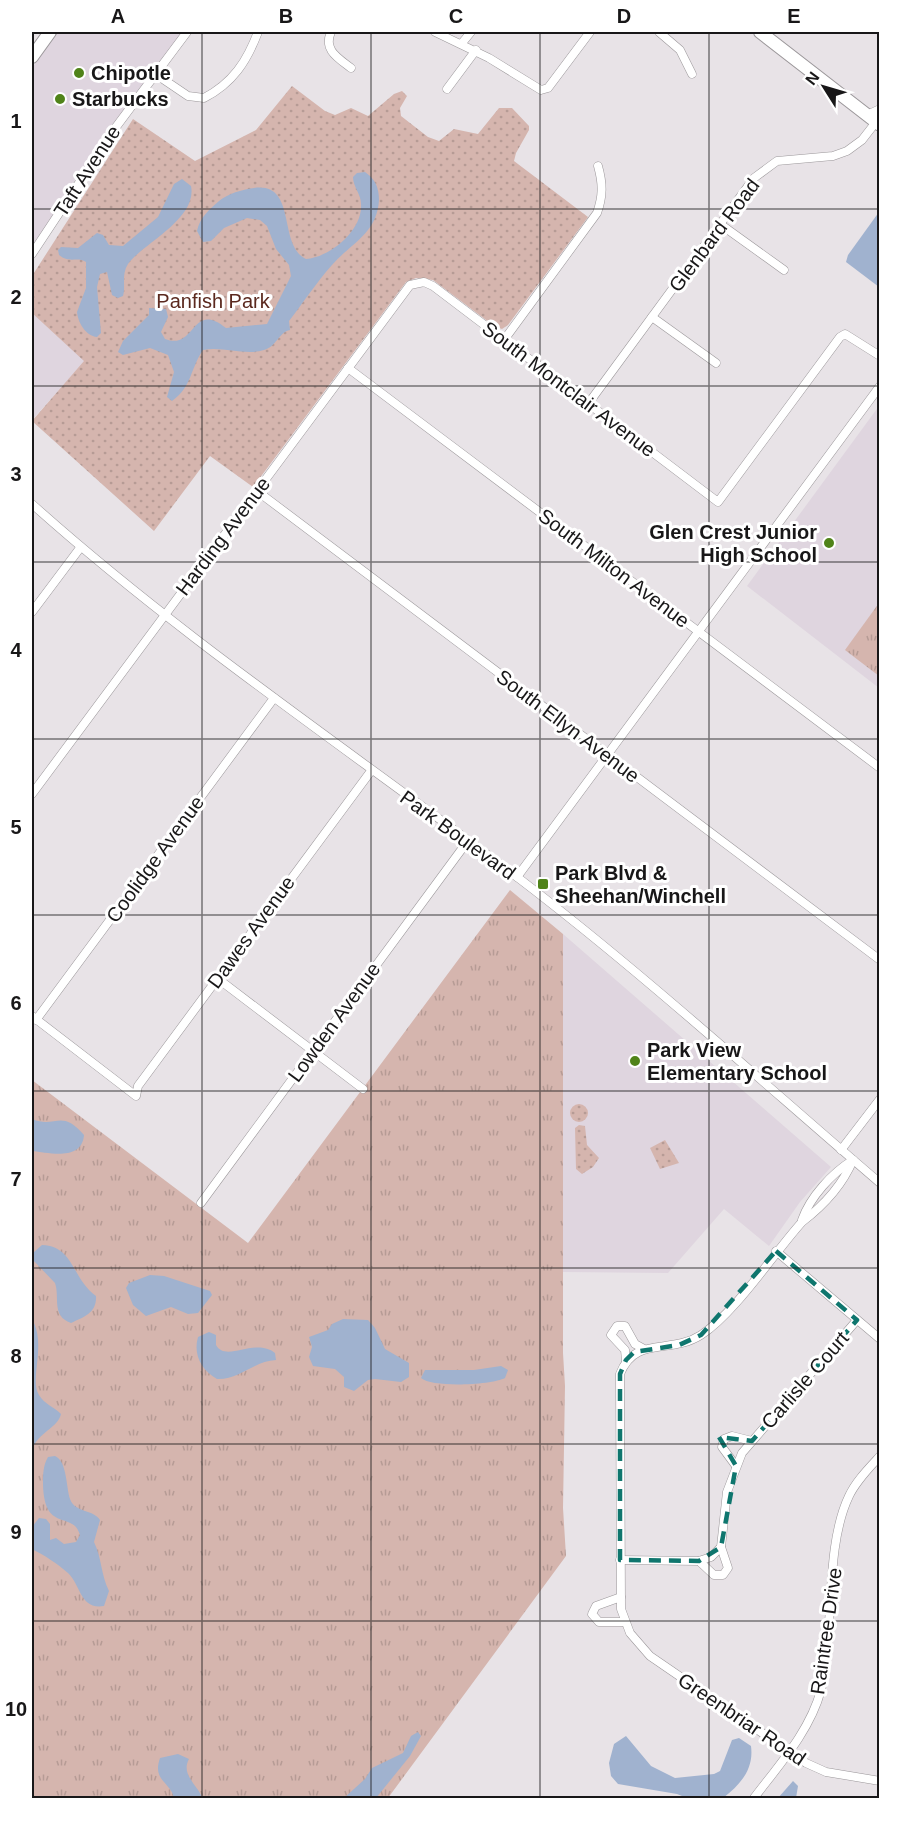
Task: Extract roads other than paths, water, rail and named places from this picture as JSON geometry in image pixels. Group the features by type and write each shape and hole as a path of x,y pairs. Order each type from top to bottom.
{"main road":[{"path":"32,57 51,32"},
{"path":"760,32 875,118"}],"street":[{"name":"Taft Avenue","path":"32,254 97,154 187,32"},
{"path":"154,74 188,96 204,98 233,78 250,54 258,32"},
{"path":"331,32 328,42 331,52 351,68"},
{"path":"435,32 476,50 541,90 548,88 590,32"},
{"path":"462,43 471,32"},
{"path":"659,32 680,50 692,74"},
{"path":"447,89 476,50"},
{"name":"Glenbard Road","path":"588,404 754,178 777,161 834,156 847,150 862,140 875,118"},
{"path":"504,340 597,213 602,199 602,182 598,166"},
{"path":"720,224 784,270"},
{"path":"32,239 40,243"},
{"name":"South Montclair Avenue","path":"418,282 433,286 718,502 840,337 845,334 851,336 879,356"},
{"name":"Harding Avenue","path":"32,794 406,288 418,282"},
{"path":"652,317 716,363"},
{"name":"South Milton Avenue","path":"348,368 879,768"},
{"path":"517,877 879,386"},
{"name":"South Ellyn Avenue","path":"257,491 879,960"},
{"name":"Park Boulevard","path":"32,504 80,548 274,698 517,877 602,945 879,1184"},
{"path":"32,612 80,548"},
{"name":"Coolidge Avenue","path":"34,1018 274,698"},
{"name":"Dawes Avenue","path":"34,1018 136,1096 138,1086 371,771"},
{"name":"Lowden Avenue","path":"201,1203 467,842"},
{"path":"217,978 363,1089"},
{"path":"841,1150 879,1099"},
{"path":"626,1359 634,1352 644,1349 679,1345 701,1335 721,1318 776,1251 846,1176 853,1160"},
{"path":"776,1251 879,1339"},
{"name":"Carlisle Court","path":"621,1560 699,1561 714,1575 723,1575 728,1568 722,1556 721,1546 727,1492 736,1466 752,1441 857,1320"},
{"path":"626,1359 625,1350 611,1335 616,1326 625,1326 635,1344 644,1349"},
{"name":"Greenbriar Road","path":"626,1359 620,1374 621,1597 625,1622 635,1641 650,1656 789,1752 819,1770 879,1781"},
{"name":"Carlisle Court","path":"736,1466 722,1447 724,1439 732,1436 752,1441"},
{"name":"Raintree Drive","path":"754,1798 789,1752 810,1718 820,1690 837,1542 844,1509 855,1486 879,1456"},
{"path":"872,1465 879,1472"},
{"path":"699,1561 711,1557 721,1546"},
{"path":"621,1597 596,1606 592,1614 600,1622 625,1622"}],"water":[{"path":"365,172 374,181 378,191 377,212 373,221 362,237 326,272 289,321 290,330 286,331 272,346 257,352 203,350 187,384 179,396 172,401 167,397 174,372 168,355 150,348 123,355 118,352 123,341 149,315 149,308 166,309 168,317 161,332 165,339 175,341 183,338 199,322 206,320 215,321 226,328 267,324 291,276 289,265 276,249 267,226 260,220 247,218 224,228 211,241 203,242 197,231 203,218 219,201 231,194 254,188 268,189 277,195 282,204 297,252 306,259 316,257 335,248 357,223 361,204 353,177 357,173"},
{"path":"182,179 191,186 191,198 186,209 178,220 128,264 123,296 118,298 112,295 107,272 100,274 97,287 101,333 97,337 89,334 81,324 77,312 86,288 86,262 63,258 59,255 58,250 61,247 78,248 97,233 103,235 109,245 123,246 158,217 174,184"},
{"path":"879,212 879,287 846,262 848,255"},
{"path":"32,1119 70,1123 84,1135 82,1143 78,1149 71,1152 56,1154 32,1151"},
{"path":"42,1245 61,1251 88,1289 96,1296 92,1310 71,1323 65,1320 58,1311 55,1283 32,1259 33,1253"},
{"path":"150,1275 164,1276 210,1291 212,1295 198,1313 188,1314 171,1307 146,1316 133,1305 126,1288 129,1283"},
{"path":"32,1319 38,1340 36,1388 44,1401 61,1414 32,1450"},
{"path":"343,1319 368,1320 375,1328 385,1349 409,1363 409,1377 401,1382 368,1380 354,1391 344,1387 344,1377 335,1369 313,1366 309,1357 312,1347 309,1337 328,1330 332,1324"},
{"path":"209,1332 216,1335 216,1345 221,1350 227,1352 250,1348 267,1349 275,1353 276,1360 268,1361 232,1377 217,1379 203,1366 198,1355 198,1337"},
{"path":"501,1366 508,1370 505,1378 488,1382 449,1384 421,1378 425,1370 474,1370"},
{"path":"55,1456 64,1468 72,1503 100,1520 94,1542 109,1591 104,1606 90,1604 82,1596 68,1573 32,1549 32,1527 39,1518 46,1519 50,1524 50,1540 56,1538 64,1544 76,1542 80,1535 71,1524 53,1516 48,1510 43,1473 48,1457"},
{"path":"418,1732 421,1736 410,1756 376,1798 344,1798 365,1779 372,1768 403,1753 411,1736"},
{"path":"626,1736 651,1766 675,1778 714,1774 720,1771 732,1740 739,1738 751,1746 750,1762 741,1781 723,1798 687,1798 677,1794 618,1784 611,1776 609,1763 614,1744"},
{"path":"178,1754 189,1759 188,1775 202,1798 174,1798 160,1776 158,1766 160,1758"},
{"path":"793,1781 798,1786 796,1798 778,1798"}],"place":[{"name":"Chipotle","path":"79,73"},
{"name":"Starbucks","path":"60,99"},
{"name":"Glen Crest Junior High School","path":"829,543"},
{"name":"Park Blvd & Sheehan/Winchell","path":"543,884"},
{"name":"Park View Elementary School","path":"635,1061"}],"park label":[{"name":"Panfish Park","path":"213,301"}]}
